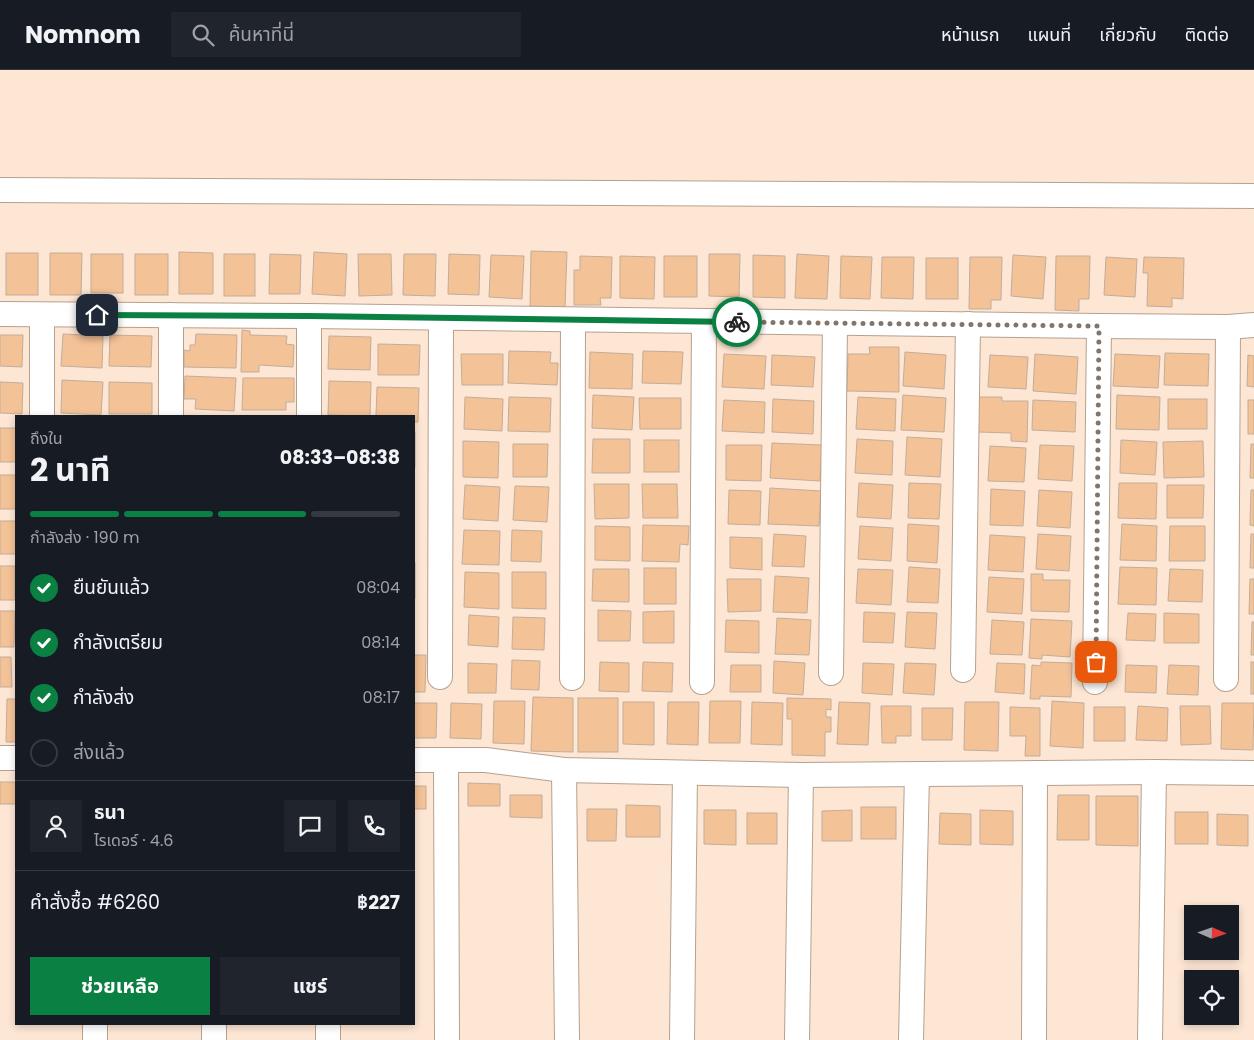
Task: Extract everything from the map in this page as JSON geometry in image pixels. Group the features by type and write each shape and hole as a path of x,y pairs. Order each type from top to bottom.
{"street":[{"path":"0,190 1254,196"},
{"path":"0,314 1099,326 1228,327 1254,325"},
{"path":"42,315 42,415"},
{"path":"171,315 171,415"},
{"path":"309,316 309,415"},
{"path":"440,677 441,318"},
{"path":"572,678 573,320"},
{"path":"702,682 704,321"},
{"path":"831,673 835,323"},
{"path":"963,670 968,324"},
{"path":"1095,682 1099,326"},
{"path":"1226,679 1228,327"},
{"path":"0,758 15,758"},
{"path":"415,760 486,760 564,770 801,775 1254,773"},
{"path":"446,760 447,1040"},
{"path":"564,770 567,1040"},
{"path":"1150,1040 1154,772"},
{"path":"682,1040 685,773"},
{"path":"1034,1040 1035,773"},
{"path":"912,1040 917,774"},
{"path":"797,1040 801,775"},
{"path":"95,1025 95,1040"},
{"path":"214,1025 214,1040"},
{"path":"328,1025 328,1040"}],"building":[{"path":"531,251 567,252 565,307 530,306"},
{"path":"179,252 213,253 213,294 179,294"},
{"path":"314,252 347,254 345,296 312,294"},
{"path":"6,253 38,253 38,295 6,295"},
{"path":"50,253 82,253 81,295 50,295"},
{"path":"91,254 123,254 123,293 91,293"},
{"path":"135,254 168,254 168,295 135,295"},
{"path":"224,254 255,254 255,296 224,296"},
{"path":"270,254 301,255 300,294 269,294"},
{"path":"358,254 391,254 392,295 359,296"},
{"path":"404,254 436,254 435,296 403,295"},
{"path":"449,254 480,255 479,295 448,294"},
{"path":"709,254 740,254 739,297 709,296"},
{"path":"797,254 829,256 827,299 795,298"},
{"path":"491,255 524,256 522,299 489,297"},
{"path":"753,255 785,256 785,298 753,297"},
{"path":"1013,255 1046,257 1043,299 1011,296"},
{"path":"580,256 612,257 611,298 600,298 601,305 574,305 574,270 580,270"},
{"path":"620,256 655,257 654,299 620,298"},
{"path":"664,256 697,256 697,297 664,297"},
{"path":"841,256 872,257 870,299 840,298"},
{"path":"1056,256 1090,256 1089,299 1079,299 1079,311 1055,310"},
{"path":"882,257 914,257 913,299 881,298"},
{"path":"970,257 1002,257 1001,300 991,300 991,309 969,309"},
{"path":"1106,257 1137,259 1135,297 1104,295"},
{"path":"1144,257 1184,258 1183,299 1172,298 1172,307 1147,306 1148,273 1143,273"},
{"path":"926,258 958,258 958,299 926,299"},
{"path":"242,330 250,331 250,335 287,336 286,344 294,345 293,367 259,365 259,372 241,372"},
{"path":"63,334 103,336 102,368 61,366"},
{"path":"196,334 237,335 236,368 184,367 184,350 190,351 190,345 195,345"},
{"path":"0,335 23,335 22,367 0,366"},
{"path":"110,335 152,336 151,367 109,366"},
{"path":"329,336 371,337 370,370 328,369"},
{"path":"378,344 420,345 419,375 378,375"},
{"path":"869,347 899,347 899,392 847,391 848,354 870,354"},
{"path":"509,351 551,352 550,363 558,363 557,385 508,383"},
{"path":"643,351 683,352 681,384 642,383"},
{"path":"590,352 633,354 632,389 589,388"},
{"path":"905,352 946,355 944,389 903,386"},
{"path":"1165,353 1209,354 1208,386 1164,385"},
{"path":"461,354 503,354 503,385 462,385"},
{"path":"724,354 766,356 764,389 722,387"},
{"path":"1035,354 1078,357 1076,394 1033,391"},
{"path":"1115,354 1160,356 1158,388 1113,386"},
{"path":"772,355 815,357 813,387 771,385"},
{"path":"990,355 1028,357 1026,389 988,387"},
{"path":"1248,355 1254,356 1254,387 1247,386"},
{"path":"185,376 236,378 234,411 195,409 196,399 184,399"},
{"path":"243,378 294,378 294,402 286,402 286,410 242,410"},
{"path":"62,380 103,382 101,415 61,413"},
{"path":"329,381 371,382 370,415 328,415"},
{"path":"0,382 23,383 22,414 0,413"},
{"path":"109,382 152,383 152,414 109,414"},
{"path":"377,387 419,388 418,422 415,422 415,415 376,415"},
{"path":"593,395 634,397 632,430 592,428"},
{"path":"903,395 946,398 944,432 901,430"},
{"path":"1117,395 1160,397 1159,430 1116,429"},
{"path":"465,397 503,399 502,431 464,429"},
{"path":"509,397 551,398 550,432 508,431"},
{"path":"858,397 896,399 895,431 856,429"},
{"path":"978,397 1002,397 1002,401 1028,401 1027,442 1011,441 1011,433 977,432"},
{"path":"639,398 681,398 681,429 640,429"},
{"path":"773,399 814,401 813,434 772,432"},
{"path":"1168,399 1207,399 1207,429 1168,429"},
{"path":"724,400 765,402 764,433 722,431"},
{"path":"1033,400 1076,402 1075,432 1032,430"},
{"path":"1248,400 1254,400 1254,434 1248,434"},
{"path":"0,428 15,428 15,462 0,462"},
{"path":"907,437 942,439 940,477 905,475"},
{"path":"593,439 630,439 630,473 592,473"},
{"path":"857,439 893,441 892,475 855,473"},
{"path":"644,440 679,440 679,472 644,472"},
{"path":"1121,440 1157,442 1155,475 1120,473"},
{"path":"463,441 499,442 498,478 463,477"},
{"path":"1203,441 1204,477 1164,478 1163,442"},
{"path":"772,443 822,445 820,481 770,478"},
{"path":"513,444 548,444 547,477 513,477"},
{"path":"1251,444 1254,444 1254,478 1250,478"},
{"path":"726,445 762,445 761,481 726,480"},
{"path":"1040,445 1074,446 1072,481 1038,479"},
{"path":"990,446 1026,448 1024,482 988,481"},
{"path":"0,475 15,475 15,509 0,509"},
{"path":"859,483 893,485 891,519 857,517"},
{"path":"909,483 941,484 939,519 908,518"},
{"path":"1119,483 1157,483 1156,519 1118,518"},
{"path":"594,484 629,484 629,518 595,519"},
{"path":"642,484 677,484 678,518 643,518"},
{"path":"465,485 500,487 498,521 463,519"},
{"path":"1167,485 1204,485 1203,518 1167,518"},
{"path":"515,486 549,487 547,522 513,520"},
{"path":"770,488 821,491 819,526 768,524"},
{"path":"991,489 1025,491 1023,526 990,525"},
{"path":"729,490 761,491 760,525 728,524"},
{"path":"1039,490 1072,492 1070,528 1037,526"},
{"path":"1251,490 1254,490 1254,526 1250,525"},
{"path":"0,521 15,521 15,554 0,554"},
{"path":"908,524 939,526 937,563 907,561"},
{"path":"1122,524 1157,526 1156,561 1120,560"},
{"path":"643,525 689,526 688,545 680,544 679,562 642,561"},
{"path":"595,526 630,527 630,561 595,560"},
{"path":"860,526 893,528 891,561 858,559"},
{"path":"1170,526 1205,526 1205,561 1169,561"},
{"path":"464,530 500,531 499,565 462,564"},
{"path":"512,530 542,531 541,562 511,561"},
{"path":"774,534 806,536 804,567 772,566"},
{"path":"1038,534 1071,536 1069,571 1036,569"},
{"path":"1251,534 1254,534 1254,568 1250,568"},
{"path":"990,535 1025,537 1023,572 988,570"},
{"path":"730,537 762,538 762,570 730,568"},
{"path":"0,566 15,566 15,600 0,600"},
{"path":"909,567 940,569 938,603 907,602"},
{"path":"1120,567 1157,568 1156,605 1118,604"},
{"path":"644,568 676,568 676,604 644,604"},
{"path":"593,569 629,569 629,602 592,601"},
{"path":"858,569 893,570 891,605 856,603"},
{"path":"1170,569 1203,570 1202,602 1168,601"},
{"path":"465,572 499,573 499,609 464,607"},
{"path":"512,572 546,572 546,609 512,608"},
{"path":"1031,574 1043,574 1043,580 1070,580 1069,612 1031,611"},
{"path":"775,576 809,578 807,613 773,612"},
{"path":"989,577 1024,579 1022,614 987,612"},
{"path":"727,579 761,579 761,611 728,612"},
{"path":"1250,579 1254,579 1254,614 1249,614"},
{"path":"598,610 631,611 630,641 598,641"},
{"path":"0,611 15,611 14,647 0,647"},
{"path":"674,611 674,643 643,643 643,612"},
{"path":"864,612 895,613 893,643 863,642"},
{"path":"907,612 937,613 935,649 905,647"},
{"path":"1128,613 1156,614 1155,641 1126,640"},
{"path":"1164,613 1199,614 1199,643 1164,643"},
{"path":"469,615 499,617 498,647 468,645"},
{"path":"513,617 545,618 544,650 512,649"},
{"path":"777,618 811,620 809,655 775,654"},
{"path":"1031,619 1072,621 1070,657 1042,655 1042,659 1029,658"},
{"path":"726,620 759,621 759,653 725,652"},
{"path":"992,620 1024,622 1022,655 990,654"},
{"path":"1252,622 1254,622 1254,655 1251,655"},
{"path":"415,655 426,655 425,692 415,692"},
{"path":"0,657 11,657 12,687 0,687"},
{"path":"512,660 540,661 539,690 511,689"},
{"path":"774,661 805,663 803,695 773,693"},
{"path":"600,662 629,663 629,692 599,691"},
{"path":"643,662 673,663 672,692 642,691"},
{"path":"1041,662 1072,663 1071,697 1040,696 1040,699 1030,699 1032,665 1041,666"},
{"path":"1251,662 1254,662 1254,694 1251,694"},
{"path":"468,663 497,664 496,693 468,693"},
{"path":"863,663 894,664 892,695 862,693"},
{"path":"905,663 936,664 934,695 903,693"},
{"path":"997,663 1025,664 1024,694 995,692"},
{"path":"731,665 761,665 761,692 730,692"},
{"path":"1126,665 1157,666 1156,693 1125,692"},
{"path":"1169,665 1199,666 1198,695 1167,694"},
{"path":"533,697 573,698 573,752 531,751"},
{"path":"578,698 618,698 618,752 578,752"},
{"path":"787,698 831,699 831,710 826,709 826,717 831,717 831,732 825,732 825,756 792,755 792,719 787,719"},
{"path":"7,699 15,699 15,742 6,742"},
{"path":"494,701 525,701 524,744 493,743"},
{"path":"710,701 741,701 740,743 709,743"},
{"path":"1052,701 1084,703 1083,748 1050,746"},
{"path":"623,702 654,702 654,745 623,744"},
{"path":"668,702 699,702 698,745 667,744"},
{"path":"752,702 783,703 782,745 751,744"},
{"path":"839,702 870,703 868,745 837,744"},
{"path":"965,702 999,702 998,751 964,750"},
{"path":"415,703 437,703 436,738 415,738"},
{"path":"451,703 482,704 481,739 450,738"},
{"path":"1222,703 1254,703 1253,750 1221,749"},
{"path":"881,706 911,706 911,736 896,736 896,743 882,743"},
{"path":"1138,706 1168,708 1167,741 1136,740"},
{"path":"1180,706 1210,706 1211,744 1181,745"},
{"path":"1010,707 1040,708 1040,756 1025,756 1026,736 1010,736"},
{"path":"1094,707 1125,707 1125,741 1094,741"},
{"path":"922,708 953,708 952,740 922,740"},
{"path":"0,782 15,782 15,804 0,804"},
{"path":"468,783 500,784 500,806 468,806"},
{"path":"415,786 426,786 426,809 415,809"},
{"path":"510,795 542,795 542,818 510,817"},
{"path":"1058,795 1089,795 1089,840 1057,840"},
{"path":"1096,796 1138,796 1138,846 1096,845"},
{"path":"626,805 660,806 660,837 626,837"},
{"path":"861,807 896,807 896,839 861,839"},
{"path":"587,809 617,809 616,841 587,841"},
{"path":"704,810 736,810 736,845 704,844"},
{"path":"852,810 852,841 822,841 822,811"},
{"path":"980,810 1013,811 1013,845 980,844"},
{"path":"1175,812 1208,812 1208,844 1175,844"},
{"path":"747,813 777,813 777,844 747,844"},
{"path":"940,813 971,814 971,845 939,844"},
{"path":"1217,814 1248,815 1248,846 1217,845"}],"way so far":[{"path":"737,322 1099,326 1096,662"}],"route":[{"path":"97,315 737,322"}]}
